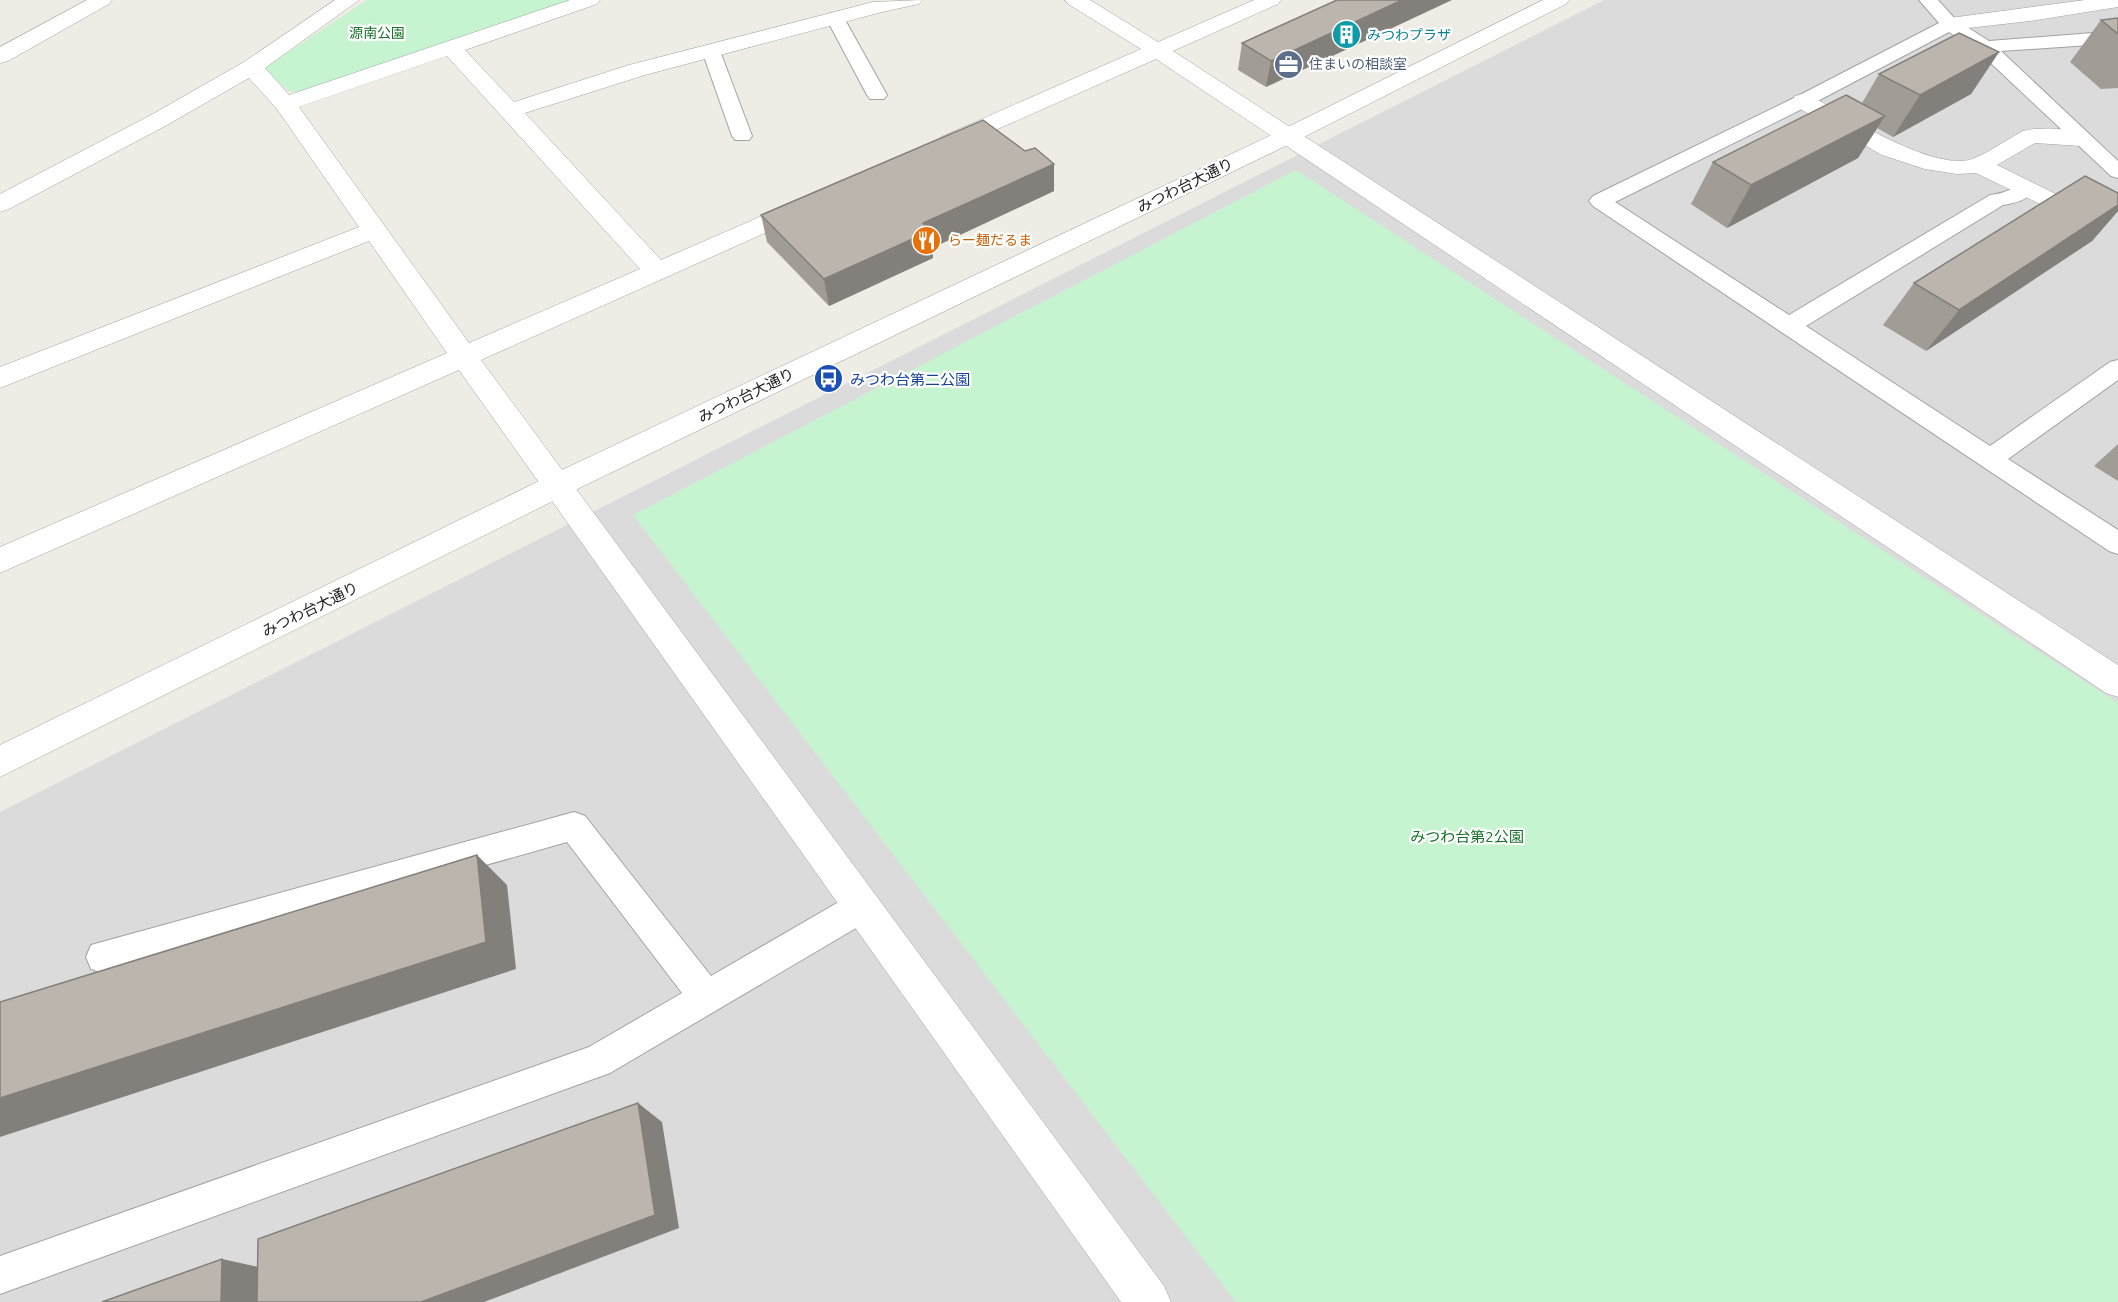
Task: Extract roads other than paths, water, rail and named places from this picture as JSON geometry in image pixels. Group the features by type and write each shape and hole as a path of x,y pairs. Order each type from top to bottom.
{"street":[{"path":"0,56 102,0"},
{"path":"0,204 159,120 252,67 349,0"},
{"path":"285,104 590,0"},
{"path":"509,111 637,70 912,0"},
{"path":"1075,0 1157,50 2118,683"},
{"path":"929,151 1271,0"},
{"name":"みつわ台大通り","path":"0,762 556,486 1288,136 1559,0"},
{"path":"1950,24 2040,14 2118,1"},
{"path":"452,47 657,271"},
{"path":"252,67 285,104 556,486 1148,1302"},
{"path":"1803,102 1890,150 1925,162 1958,167 1980,166 2055,203"},
{"path":"1980,166 2031,136 2056,136 2084,142"},
{"path":"0,561 820,199"},
{"path":"0,378 374,230"}],"lane":[{"path":"1928,0 1950,24 1985,46 2118,172"},
{"path":"836,18 877,96"},
{"path":"1950,24 1803,102 1600,201 2118,544"},
{"path":"1985,46 2118,37"},
{"path":"711,51 742,136"},
{"path":"2084,142 2118,142"},
{"path":"1789,326 1997,200 2013,197 2025,189"},
{"path":"1990,459 2118,368"},
{"path":"103,957 574,826 706,998"},
{"path":"0,1275 598,1061 861,907"}],"place":[{"name":"みつわプラザ","path":"1346,35"},
{"name":"住まいの相談室","path":"1288,64"},
{"name":"らー麺だるま","path":"927,240"},
{"name":"みつわ台第二公園","path":"829,379"}],"park label":[{"name":"源南公園","path":"377,33"},
{"name":"みつわ台第2公園","path":"1467,836"}]}
